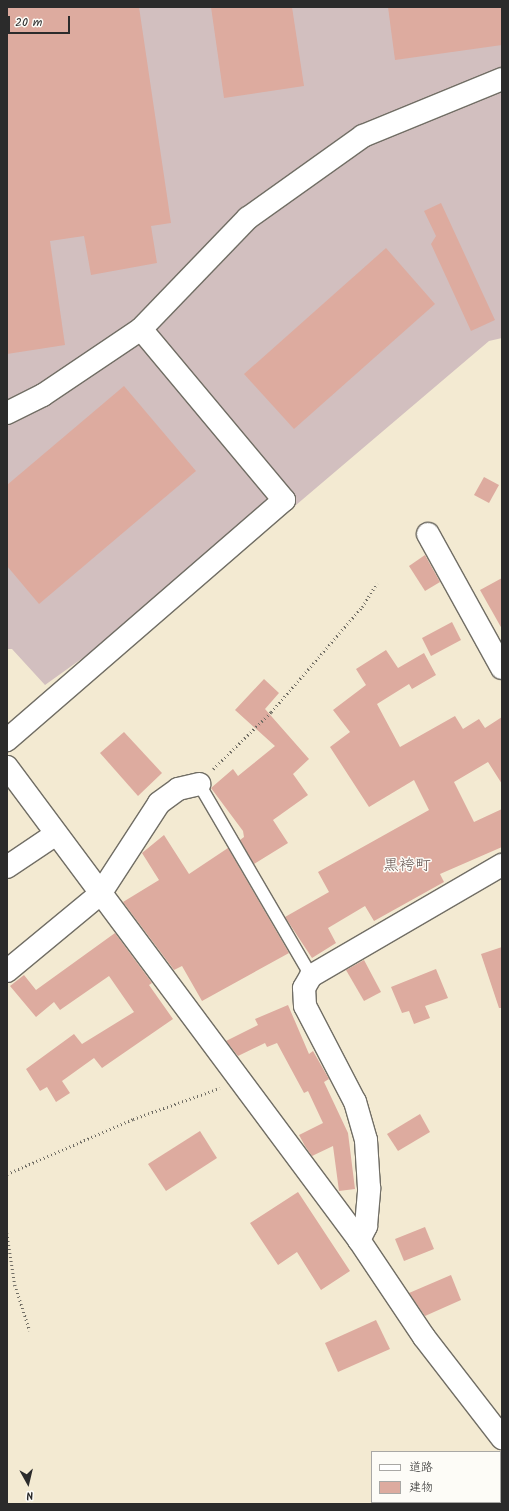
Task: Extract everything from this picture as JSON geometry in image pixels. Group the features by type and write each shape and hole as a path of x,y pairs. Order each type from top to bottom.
{"street":[{"path":"7,413 43,395 141,329 248,218 363,136 502,79"},
{"path":"7,740 284,500 141,329"},
{"path":"428,534 502,668"},
{"path":"7,767 238,1081 359,1240 424,1337 500,1433"},
{"path":"7,971 100,894 159,803 178,789 199,784"},
{"path":"7,868 56,834"},
{"path":"359,1240 366,1226 369,1188 366,1140 356,1102 305,1006 304,988 311,976 502,865"}],"lane":[{"path":"199,784 311,976"}],"path":[{"path":"199,784 271,712 362,607 377,583"},
{"path":"7,1174 133,1119 238,1081"},
{"path":"7,1233 15,1285 30,1331"}],"shaded area":[{"path":"7,7 502,7 502,338 489,341 296,505 45,685 12,649 7,649"}],"building":[{"path":"7,7 139,7 171,223 151,226 157,263 91,275 84,236 50,241 65,345 7,354"},
{"path":"211,7 292,7 304,86 224,98"},
{"path":"388,7 502,7 502,45 395,60"},
{"path":"441,203 495,320 471,331 431,244 436,236 424,211"},
{"path":"386,248 435,304 294,429 244,374"},
{"path":"124,386 196,471 39,604 7,566 7,485"},
{"path":"484,477 499,485 489,503 474,495"},
{"path":"425,555 440,582 425,591 409,566"},
{"path":"502,578 502,629 480,590"},
{"path":"452,622 461,640 431,656 422,638"},
{"path":"386,650 398,668 424,653 436,675 412,689 409,684 377,704 400,747 455,716 463,729 479,719 485,728 502,717 502,784 488,762 454,782 474,822 502,809 502,847 440,874 444,882 374,921 365,906 328,928 336,943 312,958 285,917 329,892 318,872 429,810 414,780 369,807 330,747 350,732 333,710 366,685 356,669"},
{"path":"264,679 279,693 265,709 309,759 293,774 308,795 273,820 288,843 254,864 240,840 244,837 243,831 211,788 233,769 238,776 275,746 235,710"},
{"path":"124,732 162,773 138,796 100,753"},
{"path":"164,835 189,874 228,848 289,953 202,1001 182,966 174,970 123,902 159,880 142,853"},
{"path":"115,933 152,983 149,985 173,1019 102,1068 94,1058 62,1081 70,1093 56,1102 47,1087 40,1091 26,1069 74,1034 82,1044 134,1012 109,976 60,1010 54,1002 36,1017 10,986 24,975 36,990"},
{"path":"502,947 502,1008 499,1008 481,954"},
{"path":"364,960 381,992 364,1001 346,970"},
{"path":"436,969 448,998 425,1006 430,1018 414,1024 409,1011 402,1013 391,987"},
{"path":"288,1005 309,1054 313,1051 329,1079 324,1082 348,1133 355,1189 339,1191 333,1146 312,1156 299,1135 323,1123 308,1091 304,1093 277,1043 267,1047 265,1043 238,1056 226,1041 258,1025 255,1019"},
{"path":"420,1114 430,1132 398,1151 387,1134"},
{"path":"200,1131 217,1158 166,1191 148,1164"},
{"path":"298,1192 350,1271 321,1290 297,1252 278,1265 250,1223"},
{"path":"425,1227 434,1249 404,1261 395,1239"},
{"path":"451,1275 461,1300 425,1316 409,1293"},
{"path":"376,1320 390,1349 338,1372 325,1343"}],"district":[{"name":"黒袴町","path":"407,866"}]}
